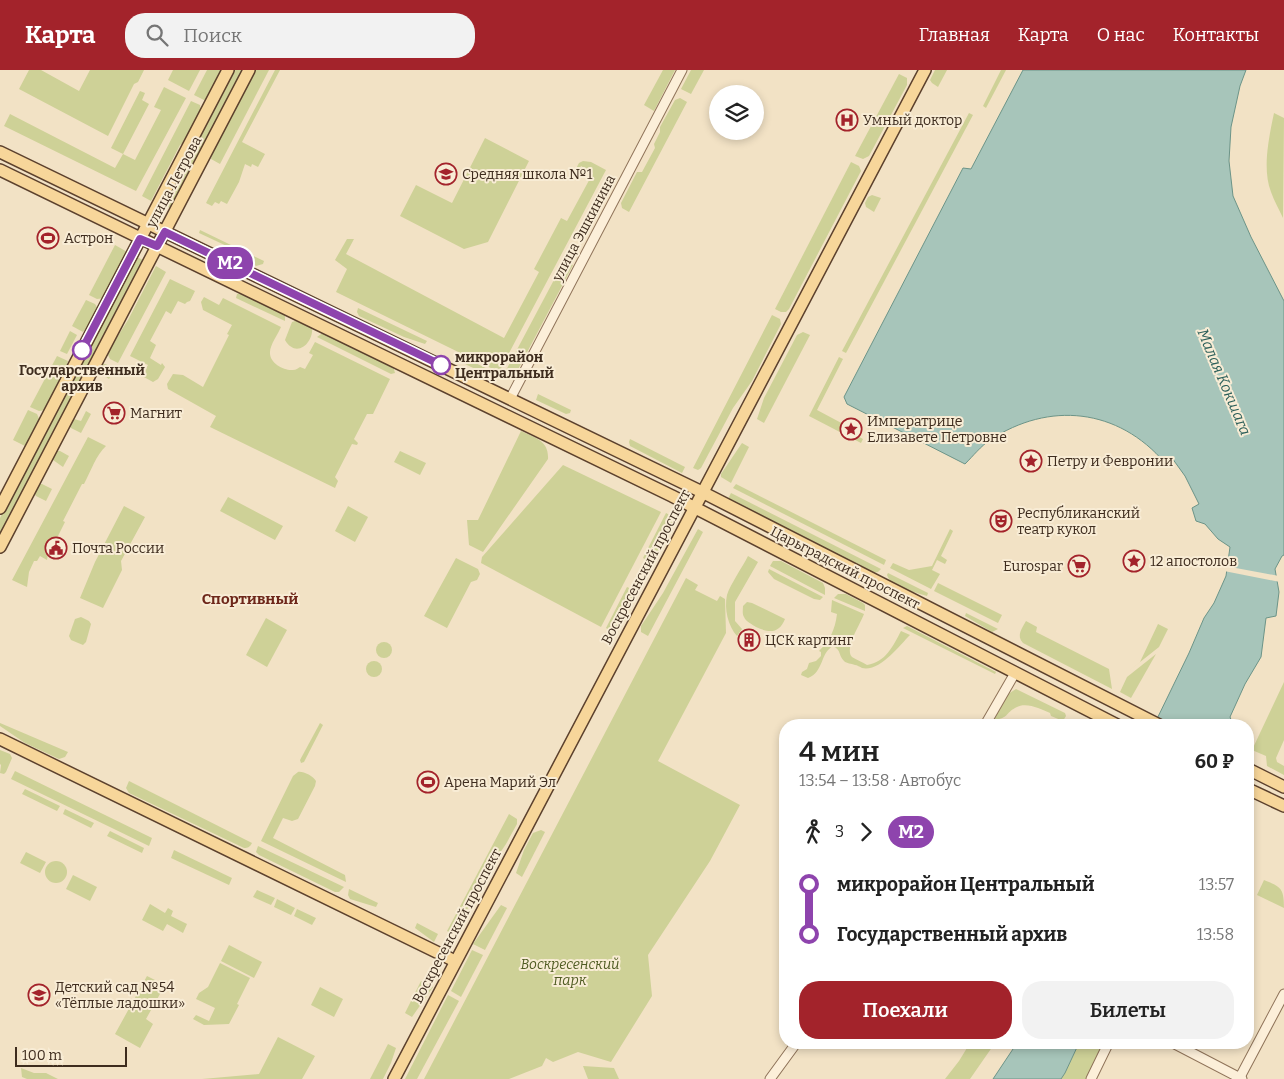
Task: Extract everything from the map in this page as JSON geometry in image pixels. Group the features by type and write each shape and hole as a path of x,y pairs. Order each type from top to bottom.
{"main road":[{"name":"улица Петрова","path":"0,508 228,70"},
{"name":"улица Петрова","path":"0,547 250,70"},
{"name":"Воскресенский проспект","path":"394,1079 925,70"},
{"name":"Царьградский проспект","path":"0,152 702,492 1147,719"},
{"name":"Царьградский проспект","path":"0,170 568,444 1104,719"},
{"path":"0,739 456,960"},
{"path":"1254,772 1284,787"},
{"path":"1254,793 1284,806"}],"street":[{"name":"улица Эшкинина","path":"510,399 682,70"},
{"path":"988,719 1015,672"},
{"path":"1184,1049 1241,1079 1284,994"},
{"path":"770,1079 792,1049"},
{"path":"1091,1079 1106,1049"}],"green space":[{"path":"29,70 41,70 79,91 90,70 144,70 138,82 134,84 108,136 19,89"},
{"path":"173,70 200,70 189,91 168,80"},
{"path":"207,70 224,70 209,99 204,100 194,95"},
{"path":"234,70 244,70 171,209 164,204"},
{"path":"253,70 269,70 220,164 211,159 214,144"},
{"path":"275,70 280,70 242,142 265,154 258,167 252,164 251,167 245,164 239,182 227,204 221,201 219,204 215,202 212,206 206,203"},
{"path":"663,70 675,70 654,111 644,105"},
{"path":"691,70 704,70 691,94 681,89"},
{"path":"935,70 947,70 938,87 930,80"},
{"path":"1001,70 1006,70 986,108 983,106"},
{"path":"899,74 907,78 907,85 869,156 863,159 855,156"},
{"path":"164,87 186,98 136,191 4,126 10,114 115,168 123,154 135,160 161,110 154,107"},
{"path":"140,91 145,93 142,100 149,104 123,154 111,148"},
{"path":"680,98 687,102 629,212 622,208 621,203 637,172 642,172 655,148 654,144 660,132 660,127 675,100"},
{"path":"191,101 200,105 201,111 187,140 180,145 151,201 142,196"},
{"path":"969,113 973,115 846,353 842,351"},
{"path":"1274,113 1284,118 1283,218 1271,192 1267,173 1267,153"},
{"path":"485,138 529,161 488,242 464,249 400,216 416,185 452,203"},
{"path":"583,161 591,162 606,170 499,372 336,292 347,269 335,260 347,239 354,239 346,254 504,338 539,272 534,269 561,218 567,221 593,173 581,166 575,178 572,176 579,163"},
{"path":"851,162 859,166 861,171 789,309 786,312 781,312 775,309"},
{"path":"872,195 881,198 874,212 866,207 865,203 868,197"},
{"path":"200,230 264,261 263,264 256,266 231,248 199,233"},
{"path":"115,245 129,253 105,298 97,299 89,295"},
{"path":"137,257 145,261 0,537 0,518"},
{"path":"564,261 573,265 513,379 504,374"},
{"path":"156,266 166,272 118,363 110,359 107,353 128,320"},
{"path":"170,279 195,291 190,301 185,304 178,301 171,314 166,311 150,341 156,345 150,358 161,365 162,363 165,367 158,379 153,382 142,376 148,365 130,356"},
{"path":"237,294 242,294 285,314 285,321 236,298"},
{"path":"204,297 219,305 223,298 281,327 270,349 270,356 274,363 282,368 295,370 300,367 305,369 313,355 309,353 315,342 390,379 373,414 367,414 354,439 358,443 357,445 352,444 335,477 338,481 335,488 210,427 216,416 168,389 167,384 173,374 183,375 203,387 229,335 227,334 232,325 203,310 201,302"},
{"path":"86,300 95,304 98,309 95,319 83,332 72,326"},
{"path":"358,308 427,341 425,344 404,337 359,316"},
{"path":"772,315 780,319 781,324 752,381 733,408 701,468 698,470 693,468"},
{"path":"298,320 312,327 312,333 303,347 294,348 289,346 285,340 292,322"},
{"path":"70,331 77,335 67,354 60,351"},
{"path":"324,332 393,366 395,373 391,374 317,337"},
{"path":"803,332 810,335 764,423 757,419 764,398 797,335"},
{"path":"459,355 500,375 498,379 457,359"},
{"path":"57,356 68,361 63,378 46,410 39,411 30,407"},
{"path":"839,357 843,359 817,410 847,426 846,430 863,439 861,443 809,416"},
{"path":"101,364 115,368 109,379 99,372"},
{"path":"538,394 571,410 570,413 566,414 536,400"},
{"path":"28,410 37,414 40,421 27,446 25,446 13,440"},
{"path":"86,411 91,414 81,433 71,428 69,424 74,419 81,421"},
{"path":"521,431 544,444 548,453 548,459 483,552 469,545 467,520 478,520"},
{"path":"88,437 106,446 96,459 84,484 82,484 63,521 65,522 55,542 53,541 49,548 47,560 40,556 37,561 34,561 29,572 27,587 12,580"},
{"path":"630,439 685,467 682,473 630,446"},
{"path":"742,443 749,447 731,483 721,477 721,474"},
{"path":"56,451 69,456 63,467 52,458"},
{"path":"400,451 426,463 420,475 394,462"},
{"path":"563,465 661,512 601,627 481,563 482,557"},
{"path":"39,484 52,489 46,501 34,493"},
{"path":"736,484 886,560 884,565 733,488"},
{"path":"731,493 881,569 873,573 728,499"},
{"path":"228,497 283,526 275,540 220,511"},
{"path":"124,506 145,517 121,561 122,570 103,608 80,598 95,562"},
{"path":"348,506 368,517 355,542 335,531"},
{"path":"666,513 677,519 665,543 651,562 643,558"},
{"path":"698,529 703,532 648,636 641,632 641,626 663,593"},
{"path":"950,529 953,531 941,556 947,560 945,564 937,560 932,570 940,574 931,589 890,568 893,563 909,570 932,566"},
{"path":"748,556 758,562 735,602 735,621 742,629 737,636 729,622 726,600 731,586"},
{"path":"456,558 478,569 480,574 477,580 471,582 447,628 424,616"},
{"path":"773,561 781,561 823,583 825,595 770,566"},
{"path":"769,569 823,597 820,600 814,599 774,579 768,572"},
{"path":"888,573 928,593 927,596 898,586 889,579"},
{"name":"Воскресенский парк","path":"686,578 698,585 695,590 717,601 720,596 725,599 726,633 658,761 740,805 710,861 648,955 652,996 611,1062 578,1052 553,1062 546,1058 542,1066 509,1079 424,1079"},
{"path":"938,583 1002,615 998,623 934,591"},
{"path":"627,587 636,591 631,606 620,628 616,632 611,631 606,628"},
{"path":"838,594 846,594 863,603 865,611 834,598"},
{"path":"832,600 864,614 851,642 850,653 852,657 867,665 879,661 888,653 901,631 910,635 889,657 876,666 862,668 846,663 838,650 833,646 826,653 820,667 813,675 808,678 801,675 807,669 809,663 816,661 821,656 819,651 829,639 833,630 837,614 831,612"},
{"path":"747,602 785,619 783,624 773,631 756,627 743,616 743,606"},
{"path":"966,613 998,629 992,632 965,616"},
{"path":"81,617 91,624 86,642 83,645 71,640 69,636 75,619"},
{"path":"266,618 287,630 267,667 246,655"},
{"path":"1026,621 1037,627 1036,632 1109,669 1112,689 1023,643 1020,635"},
{"path":"1158,624 1168,629 1159,647 1130,670 1140,662"},
{"path":"907,626 996,672 995,674 903,628"},
{"path":"384,642 392,650 384,658 376,650"},
{"path":"1156,654 1131,698 1120,692 1127,677"},
{"path":"374,661 382,669 374,677 366,669"},
{"path":"1284,682 1284,740 1276,758 1277,762 1284,766 1284,775 1267,766 1266,756 1254,751 1254,746"},
{"path":"1016,689 1065,713 1066,716 1064,719 1058,719 1051,716 1050,713 1033,706 1024,705 1015,708 1005,717 993,719 1005,696"},
{"path":"0,723 68,752 65,757 59,759 25,743 0,726"},
{"path":"320,723 323,725 304,762 301,763 300,760"},
{"path":"0,750 10,754 12,758 4,774 0,773"},
{"path":"15,771 152,838 149,846 11,779"},
{"path":"298,772 313,777 316,781 315,786 298,819 292,821 283,818 273,838 345,875 346,882 261,841 293,776"},
{"path":"129,781 252,843 249,847 244,848 129,793 126,788"},
{"path":"25,789 60,806 57,811 22,794"},
{"path":"65,809 94,823 91,828 63,814"},
{"path":"509,814 517,819 517,824 485,875 454,935 447,931"},
{"path":"541,830 545,832 522,877 516,873 524,850 533,833"},
{"path":"110,831 144,848 142,853 107,836"},
{"path":"258,846 344,887 339,892 335,892 259,855 256,852"},
{"path":"174,850 232,878 229,885 171,858"},
{"path":"26,852 46,862 40,873 20,863"},
{"path":"56,861 64,864 67,872 64,880 56,883 48,880 45,872 48,864"},
{"path":"73,875 97,887 90,901 66,889"},
{"path":"1264,880 1280,889 1284,908 1257,895"},
{"path":"349,889 378,903 376,907 350,899 348,895"},
{"path":"257,890 275,898 271,905 253,897"},
{"path":"277,899 295,908 291,915 274,907"},
{"path":"150,904 165,913 168,908 173,911 171,916 187,924 183,933 167,924 163,931 142,920"},
{"path":"501,905 507,908 485,950 473,944"},
{"path":"297,909 316,918 312,925 294,916"},
{"path":"417,923 438,934 434,942 415,928"},
{"path":"229,945 262,962 254,978 221,961"},
{"path":"472,950 483,955 461,997 451,991"},
{"path":"220,963 250,978 229,1024 204,1025 193,1019 196,1015 209,1021 215,1008 196,999 199,993 208,987"},
{"path":"147,976 165,985 146,1019 153,1024 140,1048 115,1034"},
{"path":"421,981 433,987 412,1017 405,1013"},
{"path":"320,987 343,999 334,1017 311,1005"},
{"path":"448,995 459,1001 417,1079 405,1079"},
{"path":"278,1037 315,1056 302,1079 202,1079 259,1074"},
{"path":"388,1044 396,1048 383,1079 370,1079"},
{"path":"966,1049 991,1049 970,1079 945,1079"},
{"path":"1076,1049 1104,1049 1090,1079 1061,1079"},
{"path":"583,1066 614,1068 619,1079 588,1079"},
{"path":"21,1068 34,1073 46,1073 58,1079 27,1079 22,1077"}],"water":[{"name":"Малая Кокшага","path":"1023,70 1246,70 1240,86 1231,127 1229,161 1233,196 1251,237 1284,301 1284,555 1275,569 1279,592 1276,616 1266,618 1261,657 1245,684 1231,719 1157,719 1204,618 1214,603 1226,576 1230,547 1218,539 1205,524 1196,521 1192,508 1199,504 1185,476 1172,458 1165,463 1146,445 1126,431 1105,421 1082,416 1059,416 1036,419 1013,428 987,442 965,464 847,404 844,397 963,168 971,169"},
{"path":"1013,1049 1076,1049 1061,1079 993,1079"}],"pier":[{"path":"1225,566 1279,576 1280,582 1224,571"}],"bus line":[{"name":"М2","path":"82,350 140,239 157,246 165,232 441,365"}],"place":[{"name":"Умный доктор","path":"847,120"},
{"name":"Средняя школа №1","path":"446,174"},
{"name":"Астрон","path":"48,238"},
{"name":"Государственный архив","path":"82,350"},
{"name":"микрорайон Центральный","path":"441,365"},
{"name":"Магнит","path":"114,413"},
{"name":"Императрице Елизавете Петровне","path":"851,429"},
{"name":"Петру и Февронии","path":"1031,461"},
{"name":"Республиканский театр кукол","path":"1001,521"},
{"name":"Почта России","path":"56,548"},
{"name":"12 апостолов","path":"1134,561"},
{"name":"Eurospar","path":"1079,566"},
{"name":"ЦСК картинг","path":"749,640"},
{"name":"Арена Марий Эл","path":"428,782"},
{"name":"Детский сад №54 «Тёплые ладошки»","path":"39,995"}],"district":[{"name":"Спортивный","path":"250,599"}]}
